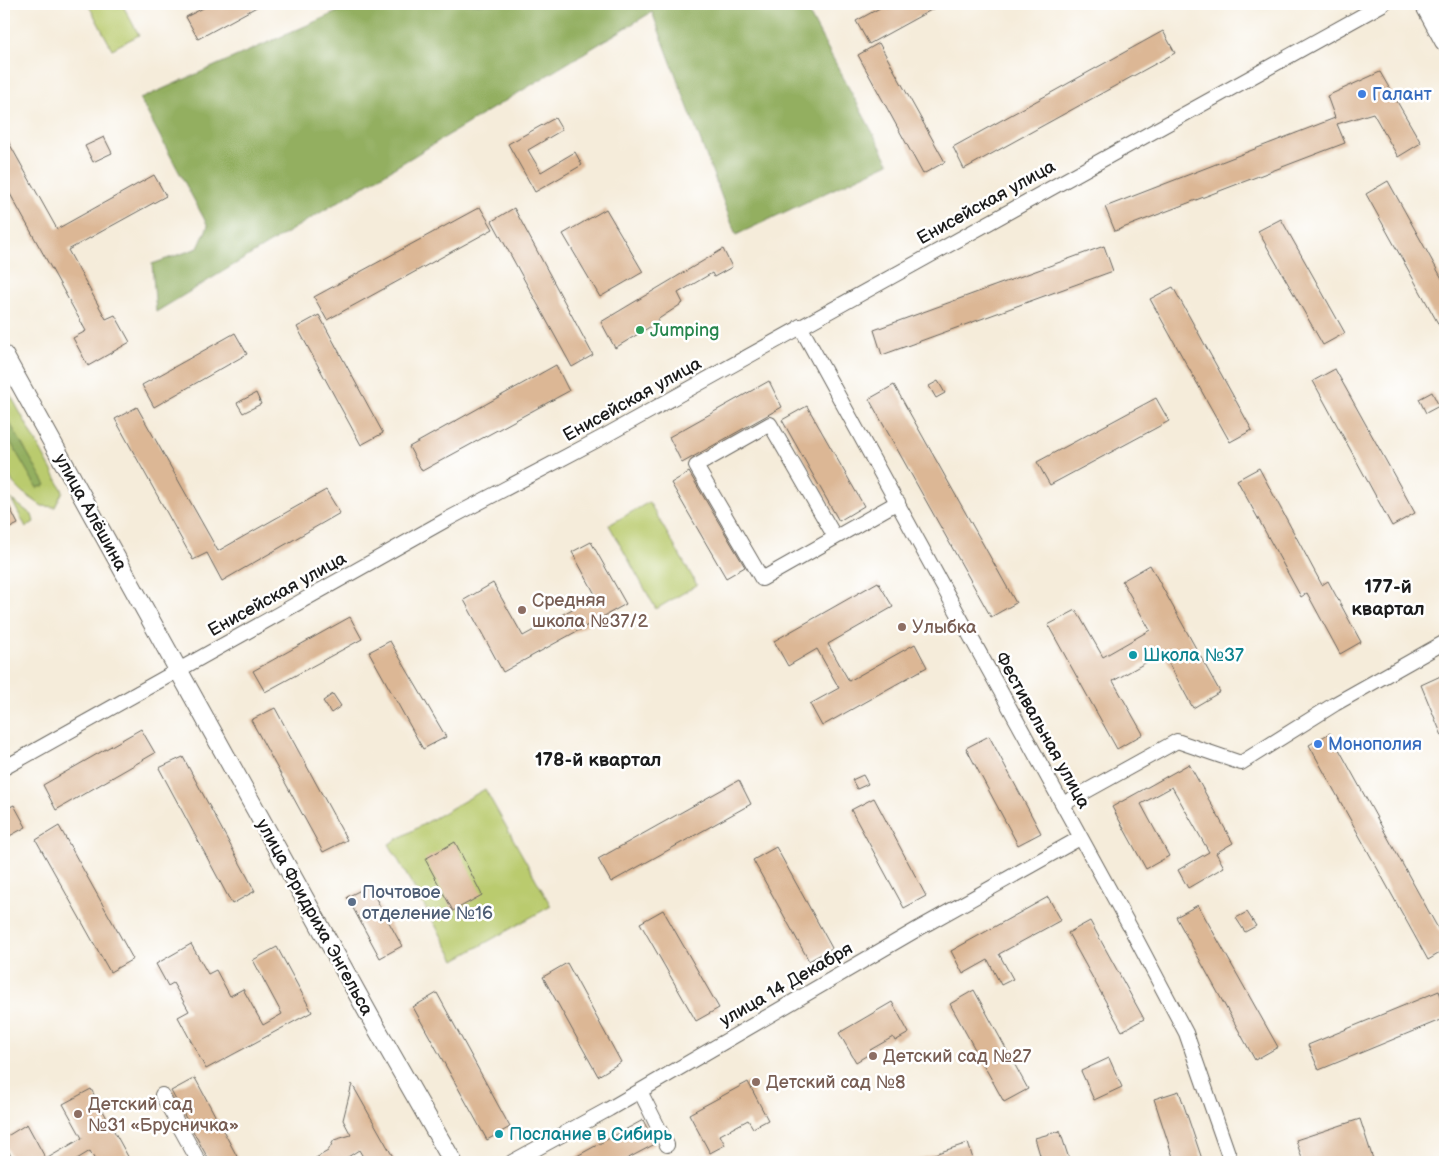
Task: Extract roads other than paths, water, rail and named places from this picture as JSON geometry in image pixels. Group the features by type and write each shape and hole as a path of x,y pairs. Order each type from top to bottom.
{"main road":[{"path":"1425,4 1445,41"}],"street":[{"name":"Енисейская улица","path":"4,768 1383,4"},
{"name":"Фестивальная улица","path":"800,326 1063,804 1186,1033 1231,1162"},
{"name":"улица Алёшина","path":"4,355 179,670"},
{"path":"835,537 770,424 696,466 762,580 898,502"},
{"path":"1063,804 1177,741 1241,762 1335,704 1445,642"},
{"name":"улица Фридриха Энгельса","path":"179,670 368,1014 453,1162"},
{"name":"улица 14 Декабря","path":"512,1162 640,1091 916,930 1080,838"},
{"path":"640,1091 667,1145"},
{"path":"162,1096 199,1162"}],"place":[{"name":"Галант","path":"1362,94"},
{"name":"Jumping","path":"640,330"},
{"name":"Средняя школа №37/2","path":"522,610"},
{"name":"Улыбка","path":"902,627"},
{"name":"Школа №37","path":"1133,655"},
{"name":"Монополия","path":"1318,744"},
{"name":"Почтовое отделение №16","path":"352,902"},
{"name":"Детский сад №27","path":"873,1056"},
{"name":"Детский сад №8","path":"756,1082"},
{"name":"Детский сад №31 «Брусничка»","path":"78,1114"},
{"name":"Послание в Сибирь","path":"499,1134"}],"district":[{"name":"177-й квартал","path":"1388,597"},
{"name":"178-й квартал","path":"598,759"}]}
